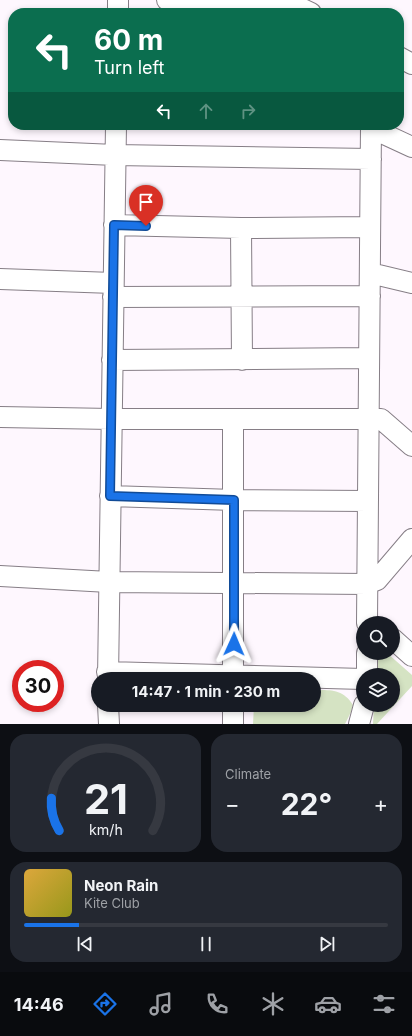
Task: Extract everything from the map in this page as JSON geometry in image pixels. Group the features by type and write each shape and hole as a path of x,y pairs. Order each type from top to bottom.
{"street":[{"path":"167,0 243,7 288,1 301,8"},
{"path":"107,672 116,130"},
{"path":"370,616 367,584 371,130"},
{"path":"377,130 412,147"},
{"path":"0,150 115,155 371,159"},
{"path":"114,225 241,228 370,227"},
{"path":"241,228 242,360"},
{"path":"370,273 412,283"},
{"path":"0,279 113,290 242,297 370,296"},
{"path":"112,360 369,358"},
{"path":"0,417 233,420 381,419 412,446"},
{"path":"233,420 233,672"},
{"path":"110,496 234,500 368,501"},
{"path":"0,576 109,582 367,584 377,580 412,539"},
{"path":"400,645 412,656"},
{"path":"321,678 356,679"},
{"path":"108,712 109,724"},
{"path":"233,712 233,724"},
{"path":"359,724 363,712"}],"green space":[{"path":"377,660 395,660 412,675 412,686 400,699 400,668 376,668"},
{"path":"321,690 341,693 353,705 345,724 253,724 254,712 321,712"},
{"path":"374,712 388,712 377,724 373,724"}],"route":[{"path":"146,226 114,225 110,496 234,500 234,644"}]}
